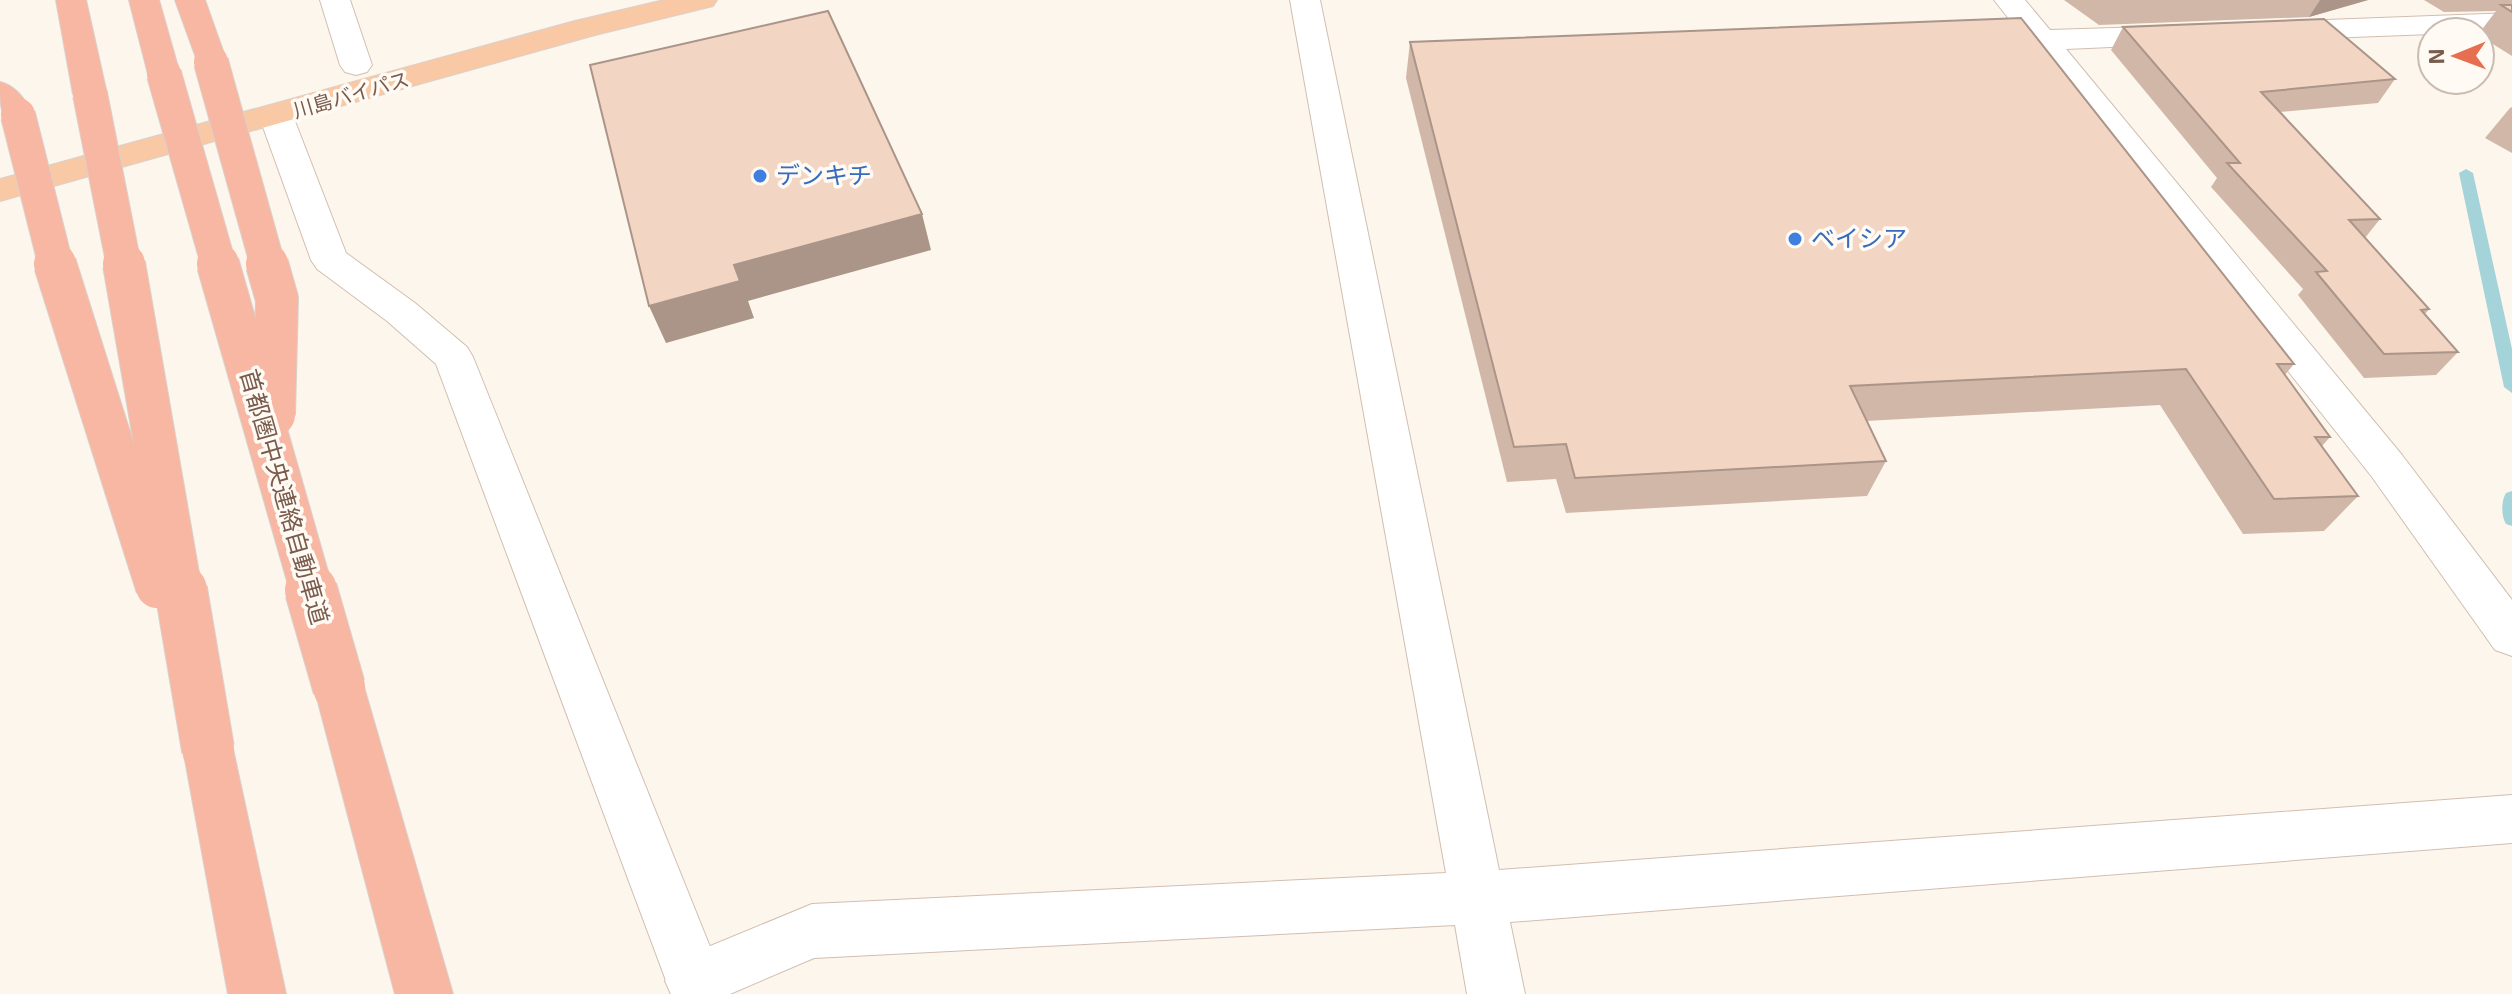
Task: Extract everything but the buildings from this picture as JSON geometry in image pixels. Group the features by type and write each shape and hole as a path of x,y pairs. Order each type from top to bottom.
{"highway":[{"path":"71,0 114,206 208,749 257,994"},
{"name":"首都圏中央連絡自動車道","path":"144,0 424,994"},
{"path":"190,0 211,62 277,299 273,454"},
{"name":"川島バイパス","path":"0,161 593,0"},
{"name":"川島バイパス","path":"0,190 586,28 702,0"},
{"path":"9,103 44,228 208,749"}],"street":[{"path":"335,0 356,65"},
{"path":"1305,0 1496,994"},
{"path":"2009,0 2387,466 2506,619"},
{"path":"2245,32 2512,22"},
{"path":"2041,40 2214,33"},
{"path":"276,116 330,260 401,312 453,357 697,988 812,931 1478,898 2512,819"}],"waterway":[{"path":"2466,173 2512,387"},
{"path":"2512,498 2512,519"}],"place":[{"name":"デンキチ","path":"760,176"},
{"name":"ベイシア","path":"1795,239"}]}
